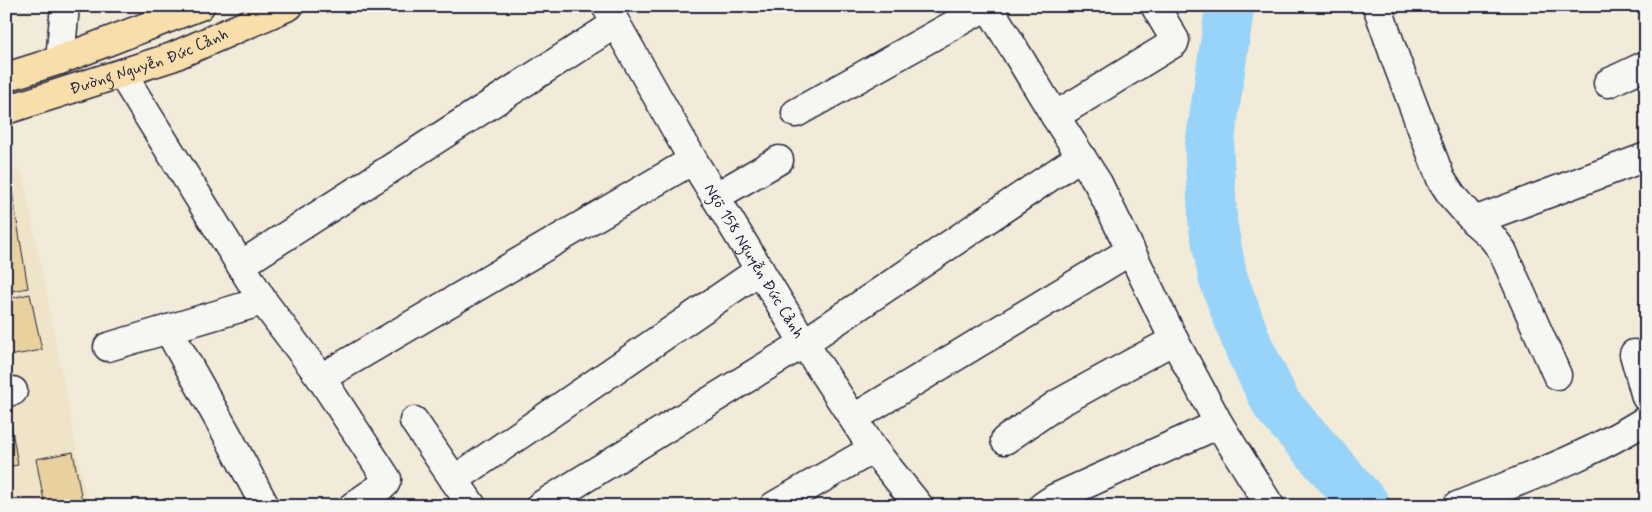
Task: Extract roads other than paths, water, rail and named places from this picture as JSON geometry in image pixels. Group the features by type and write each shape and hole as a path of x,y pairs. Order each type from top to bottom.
{"highway":[{"name":"Đường Nguyễn Đức Cảnh","path":"6,77 60,60 200,6"},
{"name":"Đường Nguyễn Đức Cảnh","path":"6,110 172,57 289,6"}],"street":[{"path":"60,60 65,6"},
{"path":"796,113 987,6 1098,183 1174,340 1219,424 1270,506"},
{"path":"1055,116 1174,43 1175,40 1155,6"},
{"path":"1377,6 1396,63 1441,180 1474,222 1492,237 1502,250 1557,375"},
{"path":"241,265 611,15"},
{"name":"Ngõ 158 Nguyễn Đức Cảnh","path":"611,15 693,160 804,342 873,449 919,506"},
{"path":"1608,83 1646,65"},
{"path":"122,74 263,301 321,378 387,479 385,484 353,506"},
{"path":"540,506 804,342 1081,156"},
{"path":"1474,222 1646,157"},
{"path":"321,378 693,160"},
{"path":"716,198 779,160"},
{"path":"854,418 1130,251"},
{"path":"454,480 760,270"},
{"path":"108,347 263,301"},
{"path":"168,329 230,438 265,506"},
{"path":"1005,440 1059,402 1174,340"},
{"path":"1634,354 1646,397"},
{"path":"1456,506 1567,461 1617,438 1646,420"},
{"path":"414,421 472,506"},
{"path":"1043,506 1056,498 1219,424"},
{"path":"774,506 873,449"}],"waterway":[{"path":"1230,6 1209,149 1213,225 1223,278 1249,348 1277,405 1366,506"}]}
